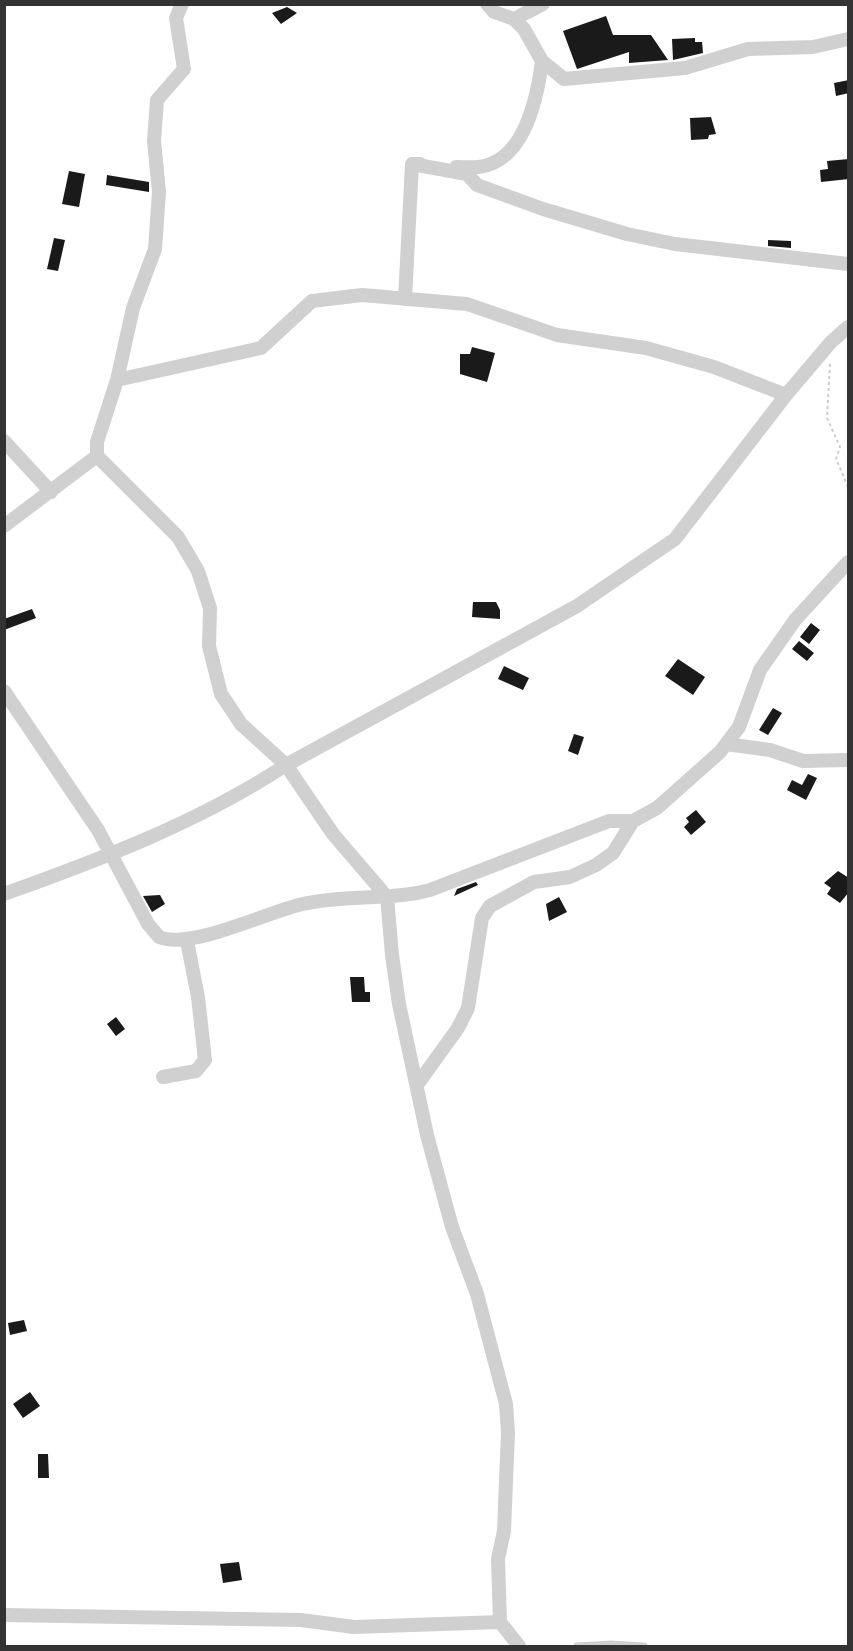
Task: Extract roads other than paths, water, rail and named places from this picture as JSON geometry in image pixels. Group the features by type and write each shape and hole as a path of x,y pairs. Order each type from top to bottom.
{"street":[{"path":"182,4 176,18 184,69 158,100 154,141 159,192 155,249 133,308 117,380 98,442 98,456 161,519 190,555 206,589 210,608 208,646 221,694 241,724 286,765 333,834 387,897 395,977 417,1085 452,1227 477,1294 506,1404 508,1432 504,1531 498,1559 500,1622 519,1647"},
{"path":"487,4 494,12 514,19 524,29 542,61 564,79 572,80 613,73 685,68 748,49 813,47 849,39"},
{"path":"514,19 543,4"},
{"path":"412,164 439,163 479,168 503,158 529,121 538,97 542,61"},
{"path":"405,299 412,164"},
{"path":"412,164 466,174 477,184 488,189 543,209 627,234 675,244 849,264"},
{"path":"117,380 261,348 312,301 362,295 467,304 557,335 646,348 714,367 786,395"},
{"path":"4,894 112,856 244,792 286,765 577,606 675,539 786,395 831,342 849,327"},
{"path":"4,441 51,492"},
{"path":"4,526 98,456"},
{"path":"417,1085 458,1028 468,1008 482,918 490,906 534,882 570,877 596,865 613,853 633,822 682,789 726,744 738,727 760,670 795,620 849,562"},
{"path":"4,691 73,789 148,924 159,937 187,941 304,903 387,897 430,890 609,822 633,822"},
{"path":"726,744 770,750 803,761 849,760"},
{"path":"163,1077 196,1071 205,1060 198,997 187,941"},
{"path":"4,1615 301,1620 354,1627 500,1622"}],"lane":[{"path":"577,1647 611,1644 644,1647"}]}
